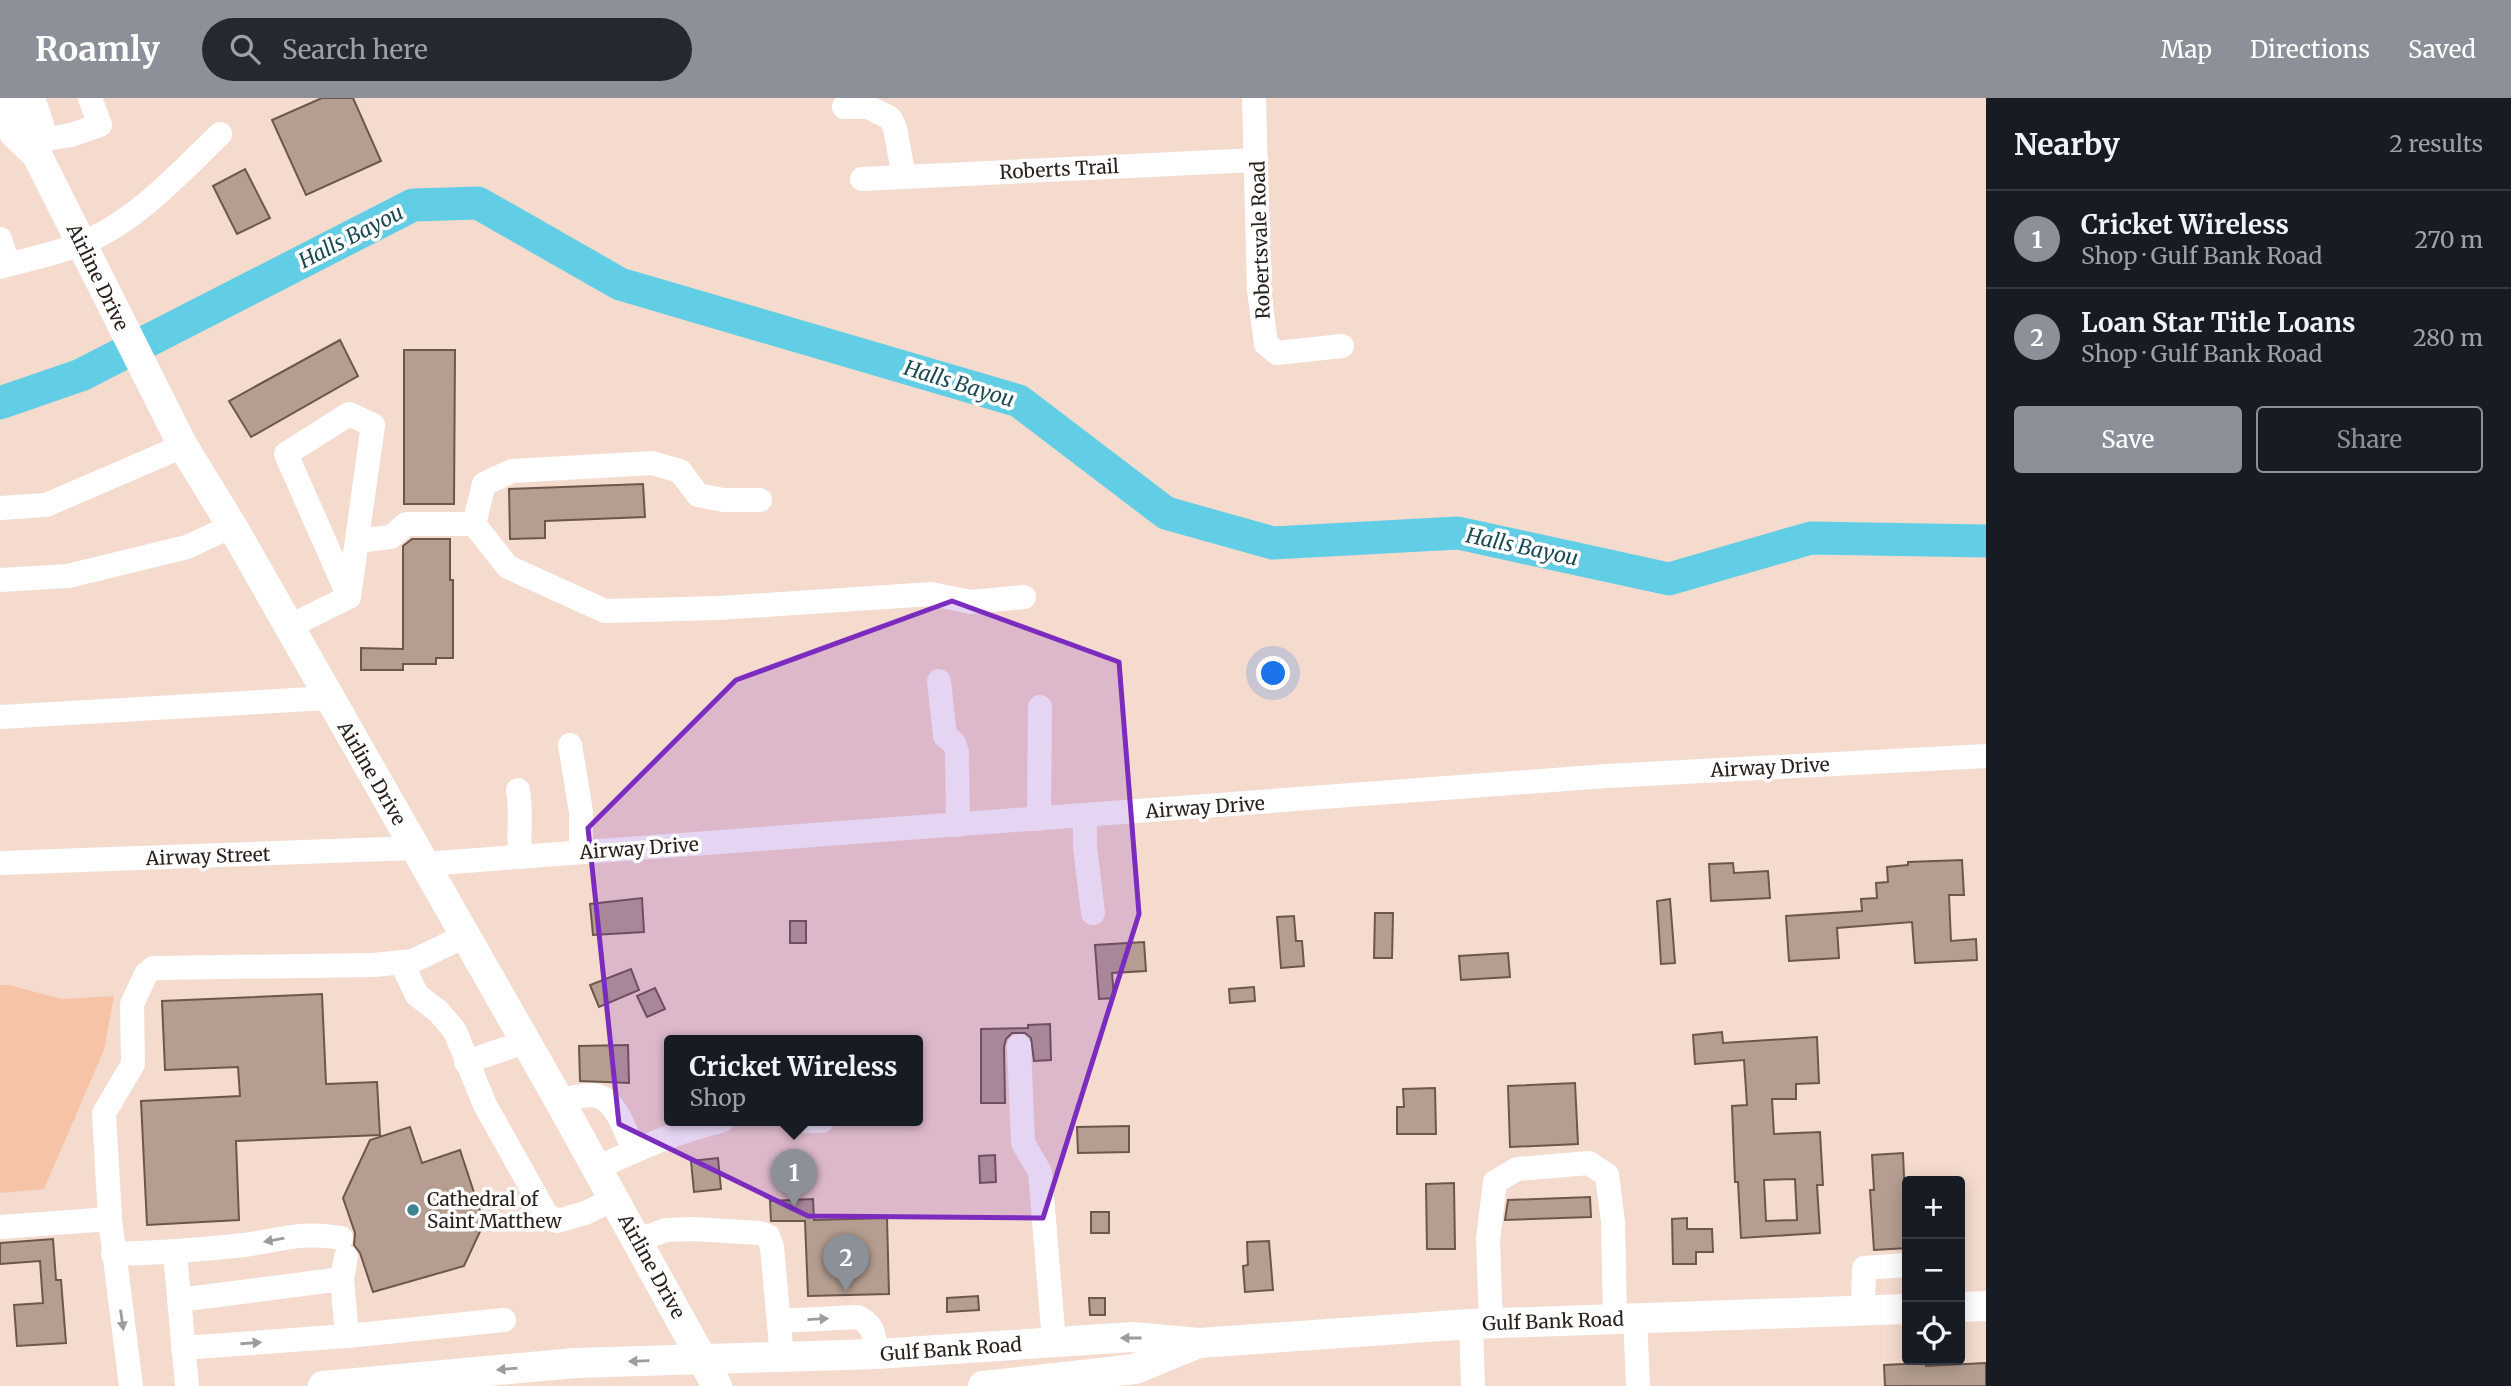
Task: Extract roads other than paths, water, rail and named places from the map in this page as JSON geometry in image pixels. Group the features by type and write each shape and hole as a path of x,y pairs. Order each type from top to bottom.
{"main road":[{"name":"Airline Drive","path":"0,98 13,133 38,148"},
{"name":"Airline Drive","path":"30,98 39,125 38,148 98,279 183,446 232,526 559,1100 717,1386"},
{"path":"1965,1307 1986,1306"},
{"name":"Gulf Bank Road","path":"323,1386 371,1384 575,1363 877,1354 1132,1337 1199,1343 1481,1324 1902,1309"},
{"name":"Gulf Bank Road","path":"983,1386 1135,1369 1199,1343"}],"street":[{"path":"38,148 100,125 90,98"},
{"name":"Robertsvale Road","path":"1254,98 1259,290 1266,344 1277,353 1342,346"},
{"path":"844,107 867,107 890,118 895,128 904,177"},
{"path":"0,239 4,265 82,244 122,222 178,175 220,134"},
{"name":"Roberts Trail","path":"862,179 1256,160"},
{"path":"349,414 373,425 349,597 286,454 349,414"},
{"path":"0,508 46,505 183,446"},
{"path":"474,524 484,484 512,471 652,463 680,471 698,495 723,500 760,500"},
{"path":"357,541 391,537 406,524 474,524"},
{"path":"474,524 508,567 606,611 719,608 931,594 971,602 1024,597"},
{"path":"0,580 68,576 187,547 232,526"},
{"path":"288,627 349,597"},
{"path":"939,681 945,736 954,743 957,752 958,825"},
{"path":"0,717 329,698"},
{"path":"1039,819 1040,707"},
{"path":"570,745 581,812 581,852"},
{"name":"Airway Drive","path":"420,856 520,857 1607,776 1986,756"},
{"path":"517,790 521,811 517,828 520,857"},
{"path":"1085,816 1085,846 1093,913"},
{"name":"Airway Street","path":"0,863 420,856"},
{"path":"131,1386 113,1254 104,1113 133,1064 132,1004 146,974 153,968 374,965 413,961 465,936"},
{"path":"401,962 417,995 439,1012 455,1031 485,1105 546,1214 557,1221 570,1219 614,1199"},
{"path":"466,1062 525,1042"},
{"path":"1019,1046 1023,1143 1040,1172 1054,1342"},
{"path":"559,1100 595,1095 608,1102 621,1121 634,1151"},
{"path":"597,1167 698,1126"},
{"path":"1473,1386 1495,1182 1517,1169 1589,1163 1607,1175 1625,1319 1639,1386"},
{"path":"0,1227 110,1219"},
{"path":"638,1240 666,1230 693,1229 760,1233 768,1236 772,1247 782,1357"},
{"path":"113,1254 175,1253 311,1233 343,1258 347,1336"},
{"path":"175,1253 187,1386"},
{"path":"179,1300 343,1258"},
{"path":"1863,1310 1864,1268 1902,1265"},
{"path":"779,1321 857,1317 868,1321 873,1329 877,1354"},
{"path":"183,1348 347,1336 505,1320"}],"waterway":[{"name":"Halls Bayou","path":"0,403 81,375 413,205 478,203 620,284 1019,401 1166,513 1273,543 1458,533 1669,579 1811,538 1986,541"}],"place":[{"name":"Cricket Wireless","path":"794,1207"},
{"name":"Cathedral of Saint Matthew","path":"413,1210"},
{"name":"Loan Star Title Loans","path":"846,1292"}]}
